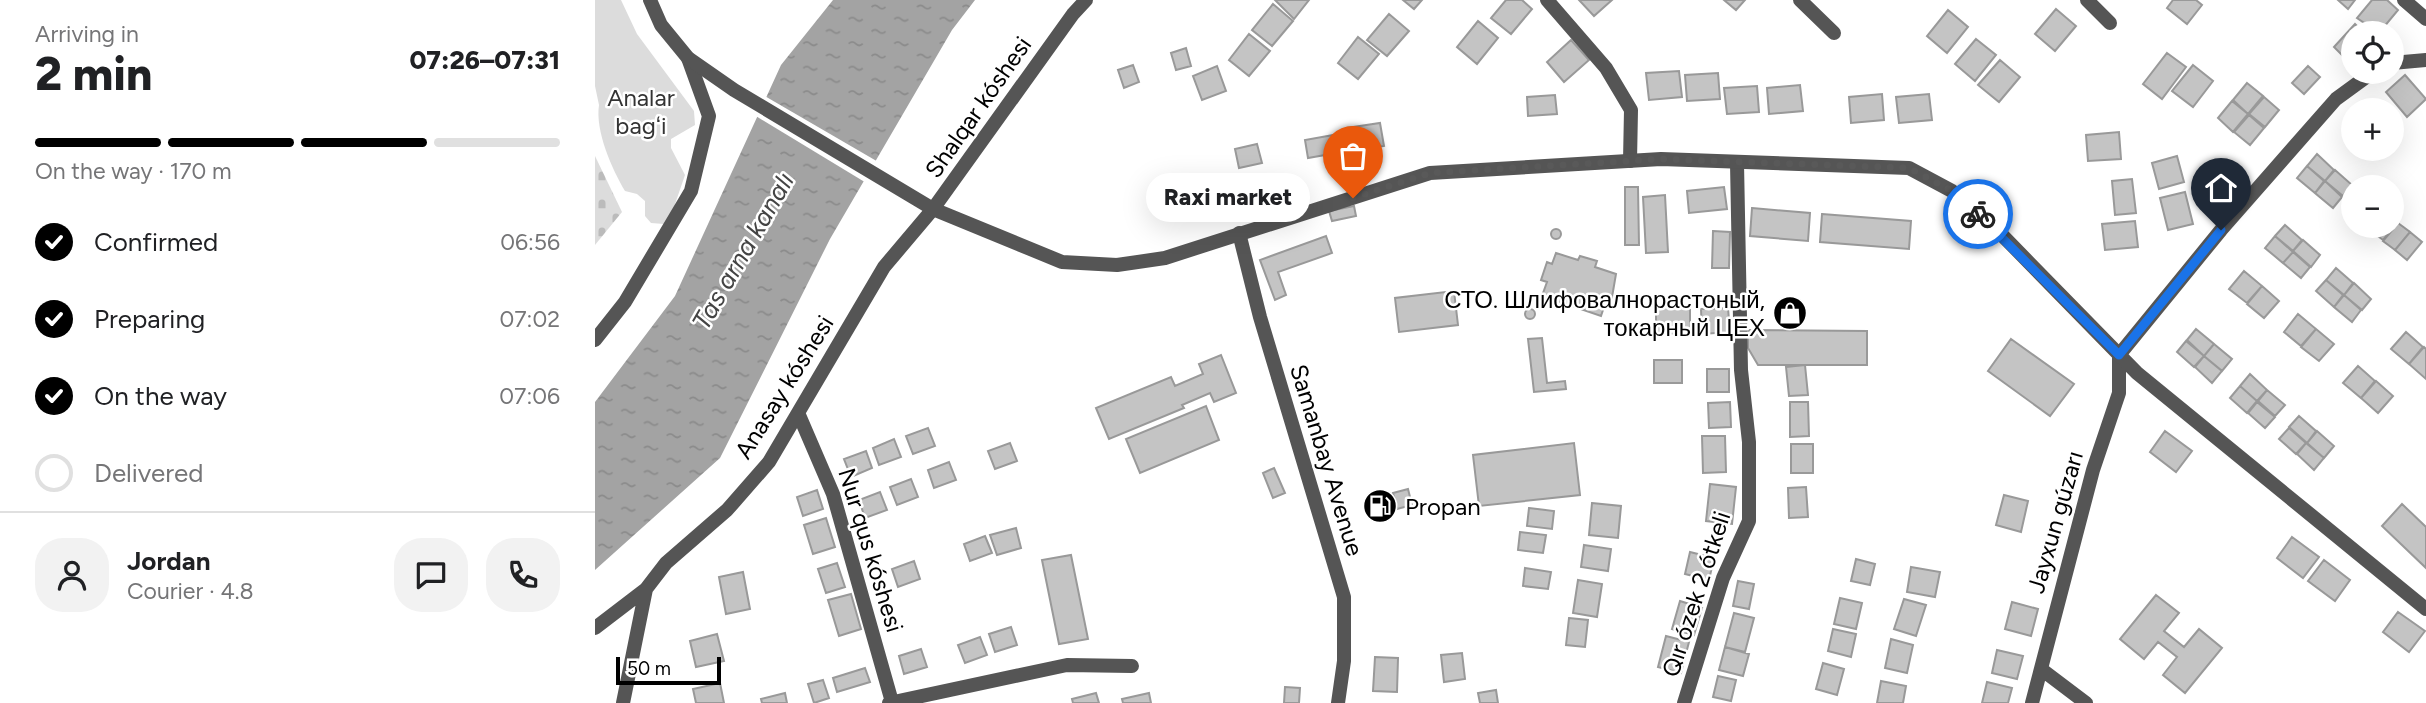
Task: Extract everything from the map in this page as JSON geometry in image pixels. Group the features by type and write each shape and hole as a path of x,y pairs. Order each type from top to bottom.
{"street":[{"path":"650,0 661,25 688,58 734,90 933,209 1062,262 1117,265 1165,258 1430,173 1661,159 1909,168 1952,191 1992,226 2137,373 2426,609"},
{"name":"Shalqar kóshesi","path":"933,209 1073,13 1086,0"},
{"path":"1548,0 1606,68 1631,110 1630,161"},
{"path":"1800,0 1834,33"},
{"path":"2087,0 2110,23"},
{"path":"2404,0 2426,19"},
{"path":"595,340 625,302 691,191 709,117 688,58"},
{"path":"2404,61 2426,60"},
{"path":"2119,355 2221,230 2336,99 2357,84"},
{"name":"Qır ózek 2 ótkeli","path":"1684,703 1723,578 1749,521 1749,442 1741,370 1737,163"},
{"name":"Anasay kóshesi","path":"595,628 646,589 666,564 727,510 769,462 884,267 933,209"},
{"name":"Samanbay Avenue","path":"1239,233 1260,317 1344,597 1344,661 1338,703"},
{"name":"Jayxun gúzarı","path":"2032,703 2093,470 2119,393 2119,355"},
{"name":"Nur qus kóshesi","path":"799,415 833,495 890,703 1067,665 1132,666"},
{"path":"623,703 646,589"},
{"path":"2041,669 2086,703"}],"green space":[{"name":"Analar bagʻi","path":"595,0 621,0 637,34 694,111 695,125 671,139 671,148 685,175 674,207 664,224 651,223 645,216 645,201 637,194 625,191 606,150 595,86"},
{"path":"595,156 622,212 595,245"}],"water":[{"name":"Tas arna kanalı","path":"833,0 975,0 952,30 830,239 720,458 595,570 595,402 675,296 781,65"}],"pier":[{"path":"763,95 880,163 868,184 754,115"}],"building":[{"path":"1275,0 1309,0 1294,19"},
{"path":"1403,0 1422,0 1414,9"},
{"path":"1506,0 1522,0 1532,9 1511,34 1491,18"},
{"path":"1579,0 1612,0 1594,16"},
{"path":"1724,0 1745,0 1736,10"},
{"path":"2173,0 2196,0 2202,5 2187,24 2167,8"},
{"path":"2338,0 2355,0 2348,9"},
{"path":"2372,0 2387,0 2398,10 2389,21 2361,21 2357,18"},
{"path":"1273,4 1293,21 1272,46 1252,30"},
{"path":"2056,9 2076,26 2055,51 2035,34"},
{"path":"1948,10 1968,27 1947,53 1927,36"},
{"path":"1389,14 1409,31 1387,56 1367,40"},
{"path":"1478,21 1498,38 1477,64 1457,47"},
{"path":"1249,34 1270,51 1249,76 1229,60"},
{"path":"1358,37 1379,54 1358,79 1338,63"},
{"path":"1976,39 1996,55 1975,81 1955,64"},
{"path":"2341,39 2341,54 2334,47"},
{"path":"1571,40 1589,60 1564,82 1547,62"},
{"path":"1186,48 1191,66 1176,70 1171,53"},
{"path":"2167,53 2186,67 2162,99 2143,84"},
{"path":"2000,60 2020,77 1999,102 1978,85"},
{"path":"1133,65 1139,82 1124,88 1118,70"},
{"path":"2193,65 2213,81 2193,107 2172,91"},
{"path":"1217,66 1226,91 1202,100 1193,76"},
{"path":"2308,66 2320,77 2304,94 2292,83"},
{"path":"1679,71 1682,97 1649,100 1646,73"},
{"path":"1718,73 1720,99 1687,101 1685,75"},
{"path":"2404,76 2426,99 2407,117 2404,113 2404,98 2391,98 2386,92 2395,84 2404,84"},
{"path":"2247,83 2263,96 2248,114 2233,100"},
{"path":"1800,85 1803,111 1769,114 1767,88"},
{"path":"1757,86 1759,112 1727,114 1724,88"},
{"path":"1882,94 1884,120 1851,123 1849,97"},
{"path":"1929,94 1932,120 1899,123 1896,97"},
{"path":"1555,95 1557,114 1528,116 1527,97"},
{"path":"2264,97 2279,110 2265,127 2249,114"},
{"path":"2232,101 2248,114 2233,132 2218,118"},
{"path":"2249,115 2264,128 2250,145 2234,132"},
{"path":"1380,123 1384,146 1350,151 1346,128"},
{"path":"2119,132 2121,159 2088,161 2086,135"},
{"path":"1339,134 1342,152 1308,158 1305,140"},
{"path":"1257,144 1262,163 1239,168 1235,149"},
{"path":"2317,154 2334,170 2325,181 2307,166"},
{"path":"2177,156 2184,182 2159,189 2152,163"},
{"path":"2307,166 2324,181 2315,193 2297,178"},
{"path":"2335,170 2341,175 2341,194 2325,181"},
{"path":"2132,179 2136,213 2115,215 2112,181"},
{"path":"2325,181 2341,198 2333,208 2315,193"},
{"path":"1625,187 1638,187 1639,245 1625,245"},
{"path":"1724,187 1727,209 1689,213 1687,191"},
{"path":"2185,192 2193,224 2168,230 2160,198"},
{"path":"1665,195 1668,252 1646,253 1643,197"},
{"path":"1354,206 1356,216 1332,221 1329,211"},
{"path":"1752,208 1810,213 1808,241 1750,236"},
{"path":"1822,214 1911,221 1909,249 1820,242"},
{"path":"2135,221 2138,247 2105,250 2102,224"},
{"path":"2285,225 2302,240 2293,251 2275,236"},
{"path":"2404,228 2410,232 2395,250 2383,241 2386,238 2404,238"},
{"path":"1556,229 1560,230 1560,238 1556,239 1552,238 1551,234 1552,230"},
{"path":"1713,231 1730,232 1729,268 1712,268"},
{"path":"2410,232 2422,242 2407,260 2395,250"},
{"path":"1326,236 1332,253 1278,272 1286,295 1275,300 1260,260"},
{"path":"2275,236 2293,252 2283,263 2265,248"},
{"path":"2303,240 2320,255 2311,267 2293,251"},
{"path":"2293,252 2310,267 2301,278 2283,263"},
{"path":"1556,253 1578,260 1580,256 1597,261 1595,267 1616,274 1611,303 1606,301 1601,316 1542,296 1547,282 1541,280 1547,262 1552,264"},
{"path":"2336,268 2353,283 2344,295 2326,280"},
{"path":"2244,271 2262,286 2247,303 2229,289"},
{"path":"2326,280 2343,295 2334,307 2316,291"},
{"path":"2354,283 2371,299 2362,310 2344,295"},
{"path":"2262,286 2279,301 2264,318 2247,304"},
{"path":"1454,291 1458,325 1399,332 1395,298"},
{"path":"2344,295 2361,310 2352,322 2334,307"},
{"path":"1656,305 1690,305 1690,334 1656,333"},
{"path":"1728,308 1730,332 1702,334 1701,309"},
{"path":"1530,309 1534,310 1534,318 1530,319 1526,318 1525,314 1526,310"},
{"path":"2298,314 2316,329 2301,346 2284,332"},
{"path":"2196,329 2214,344 2204,356 2187,340"},
{"path":"2316,329 2334,344 2319,361 2301,347"},
{"path":"1748,330 1867,331 1867,365 1758,365 1748,348"},
{"path":"2406,332 2423,347 2409,364 2391,349"},
{"path":"1542,338 1547,383 1565,381 1566,389 1534,392 1528,339"},
{"path":"2011,339 2074,384 2050,416 1988,371"},
{"path":"2186,341 2204,356 2194,367 2177,352"},
{"path":"2214,344 2232,359 2222,371 2204,356"},
{"path":"2424,347 2426,349 2426,379 2409,364"},
{"path":"1221,355 1236,393 1214,402 1210,393 1182,405 1184,408 1109,439 1096,408 1171,377 1175,386 1203,374 1199,364"},
{"path":"2204,356 2222,371 2212,383 2195,367"},
{"path":"1654,360 1682,360 1682,383 1654,383"},
{"path":"1805,365 1808,395 1789,396 1786,367"},
{"path":"2358,366 2375,381 2361,398 2343,383"},
{"path":"1707,369 1729,369 1729,392 1707,392"},
{"path":"2250,374 2267,390 2257,401 2240,386"},
{"path":"2376,381 2393,396 2378,413 2361,398"},
{"path":"2240,386 2257,401 2247,413 2230,398"},
{"path":"2267,390 2285,405 2275,416 2258,401"},
{"path":"1730,402 1731,427 1709,428 1708,403"},
{"path":"1790,402 1808,402 1809,436 1790,437"},
{"path":"2257,402 2275,417 2265,428 2248,413"},
{"path":"1206,406 1219,440 1140,473 1126,439"},
{"path":"2299,416 2316,431 2307,443 2289,427"},
{"path":"928,428 935,446 913,454 906,436"},
{"path":"2289,428 2306,443 2296,454 2279,439"},
{"path":"2165,431 2192,451 2176,472 2150,452"},
{"path":"2317,431 2334,446 2324,458 2307,443"},
{"path":"1702,436 1725,436 1726,472 1703,473"},
{"path":"894,439 901,457 879,465 873,448"},
{"path":"1010,443 1017,461 995,469 988,451"},
{"path":"1574,443 1580,495 1479,506 1473,455"},
{"path":"2306,443 2324,458 2314,470 2297,454"},
{"path":"1791,444 1813,444 1813,473 1791,473"},
{"path":"866,451 872,468 851,477 844,459"},
{"path":"949,462 956,480 934,488 928,470"},
{"path":"1274,468 1285,493 1273,498 1263,473"},
{"path":"911,479 918,497 897,505 890,487"},
{"path":"1710,484 1736,487 1732,524 1706,521"},
{"path":"1806,487 1808,517 1789,518 1788,488"},
{"path":"1408,489 1412,505 1397,509 1393,493"},
{"path":"817,490 823,509 803,516 797,497"},
{"path":"880,492 887,510 865,518 859,500"},
{"path":"2004,495 2028,501 2021,532 1996,525"},
{"path":"1592,503 1621,506 1618,538 1589,535"},
{"path":"2402,504 2426,527 2426,568 2382,526"},
{"path":"1529,508 1554,511 1552,529 1527,526"},
{"path":"826,518 835,547 813,554 804,525"},
{"path":"1016,528 1021,548 997,555 990,535"},
{"path":"1520,532 1546,535 1543,553 1518,550"},
{"path":"985,536 992,553 970,561 964,544"},
{"path":"2292,537 2319,557 2303,578 2277,558"},
{"path":"1584,545 1611,549 1608,571 1581,567"},
{"path":"1690,552 1714,558 1709,580 1685,574"},
{"path":"1071,555 1088,639 1059,644 1042,560"},
{"path":"1856,559 1875,564 1870,585 1851,581"},
{"path":"2324,560 2350,580 2335,601 2308,581"},
{"path":"914,561 920,579 898,587 892,569"},
{"path":"837,563 845,587 826,593 818,569"},
{"path":"1911,567 1940,572 1935,597 1907,592"},
{"path":"1525,568 1551,572 1548,589 1523,586"},
{"path":"743,572 750,609 726,614 719,577"},
{"path":"1578,580 1602,584 1597,617 1573,613"},
{"path":"1738,581 1754,584 1749,609 1733,606"},
{"path":"851,594 861,629 839,636 828,600"},
{"path":"2156,595 2179,613 2164,631 2184,647 2199,629 2222,648 2185,693 2163,675 2177,657 2158,642 2144,659 2120,639"},
{"path":"1840,598 1862,603 1856,629 1834,624"},
{"path":"1904,599 1926,605 1916,636 1894,629"},
{"path":"1680,601 1702,608 1694,635 1672,629"},
{"path":"2012,602 2038,609 2031,636 2005,629"},
{"path":"2398,612 2425,631 2409,652 2383,632"},
{"path":"1734,613 1754,618 1745,652 1725,647"},
{"path":"1569,618 1588,620 1585,647 1566,645"},
{"path":"1011,627 1017,645 995,652 989,634"},
{"path":"1833,629 1856,634 1851,657 1828,651"},
{"path":"717,634 724,661 696,667 690,641"},
{"path":"1666,636 1689,642 1681,673 1658,667"},
{"path":"980,637 987,655 965,663 958,645"},
{"path":"1891,639 1913,645 1907,673 1885,668"},
{"path":"1725,647 1749,654 1743,676 1719,670"},
{"path":"921,649 927,667 904,674 899,656"},
{"path":"1997,650 2023,656 2017,679 1992,673"},
{"path":"1462,653 1465,679 1444,682 1441,655"},
{"path":"1375,657 1398,658 1397,692 1373,691"},
{"path":"1823,663 1844,669 1837,695 1816,689"},
{"path":"865,668 870,682 837,692 833,678"},
{"path":"1718,676 1736,680 1731,701 1713,697"},
{"path":"823,680 829,698 814,703 808,684"},
{"path":"1881,681 1906,686 1903,703 1877,703"},
{"path":"1987,682 2012,688 2008,703 1982,703"},
{"path":"720,683 724,703 696,703 693,689"},
{"path":"1285,687 1300,688 1299,703 1284,703"},
{"path":"1496,690 1498,703 1480,703 1478,693"},
{"path":"785,693 787,703 762,703 761,699"},
{"path":"1096,693 1099,703 1073,703 1072,699"},
{"path":"1149,693 1151,703 1123,703 1122,699"}],"way so far":[{"path":"1353,198 1430,173 1661,159 1909,168 1952,191 1978,214"}],"place":[{"name":"Raxi market","path":"1353,198"},
{"name":"СТО. Шлифовалнорастоный, токарный ЦЕХ","path":"1790,313"},
{"name":"Propan","path":"1380,506"}],"route":[{"path":"1978,214 2002,235 2119,355 2221,230"}]}
